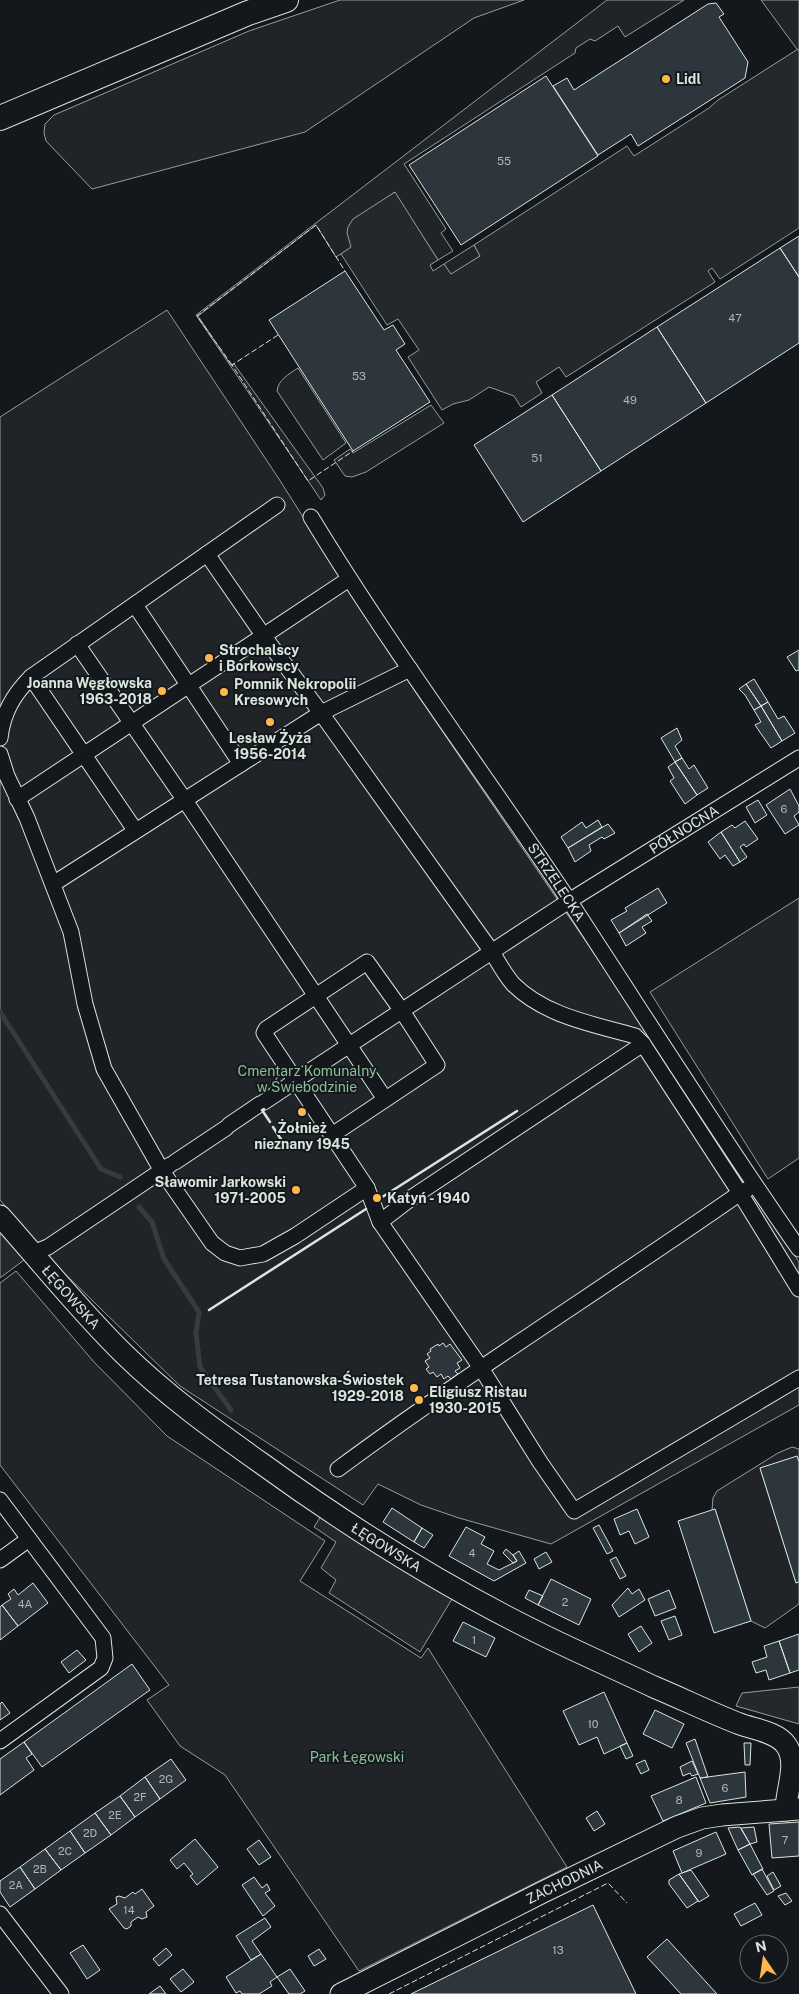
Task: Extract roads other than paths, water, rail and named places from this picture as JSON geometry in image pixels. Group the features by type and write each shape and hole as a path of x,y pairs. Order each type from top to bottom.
{"main road":[{"path":"0,118 248,13 286,0"}],"street":[{"path":"0,738 3,717 7,708 31,677 277,505"},
{"name":"STRZELECKA","path":"311,517 349,580 569,901 799,1249"},
{"path":"207,554 263,635 492,952 511,982 525,995 561,1014 635,1036 643,1044 740,1193 799,1289"},
{"path":"17,799 85,756 263,635 349,580"},
{"path":"135,605 241,764"},
{"path":"77,644 184,799 385,1099"},
{"path":"54,884 135,830 321,713 410,669"},
{"path":"31,677 135,830"},
{"path":"0,754 7,776 27,818 54,884 71,932 85,1004 104,1069 169,1166 212,1243 224,1254 240,1258 263,1254 296,1236 367,1188"},
{"name":"PÓŁNOCNA","path":"32,1253 48,1247 291,1083 569,901 799,758"},
{"path":"332,1135 437,1065 367,962 266,1029 264,1033 291,1083 332,1135 367,1188 380,1222 481,1368 540,1462 574,1511 799,1378"},
{"path":"380,1222 414,1196 643,1044"},
{"path":"338,1469 481,1368 635,1266 740,1193 755,1185"},
{"name":"ŁĘGOWSKA","path":"0,1216 124,1354 166,1393 223,1437 352,1526 449,1586 540,1634 716,1714 782,1740 790,1751 792,1767 786,1796 792,1809"},
{"path":"0,1500 104,1638 105,1658 101,1668 0,1741"},
{"path":"0,1560 28,1539"},
{"path":"762,1732 799,1736"},
{"name":"ZACHODNIA","path":"341,1994 677,1826 715,1816 792,1809"},
{"path":"0,1914 61,1994"}],"waterway":[{"path":"0,1012 101,1169 120,1177"},
{"path":"139,1207 152,1222 164,1259 199,1312 196,1333 200,1367 231,1410"}],"place":[{"name":"Lidl","path":"666,79"},
{"name":"Strochalscy i Borkowscy","path":"209,658"},
{"name":"Joanna Węgłowska 1963-2018","path":"162,691"},
{"name":"Pomnik Nekropolii Kresowych","path":"224,692"},
{"name":"Lesław Żyża 1956-2014","path":"270,722"},
{"name":"Żołnież nieznany 1945","path":"302,1112"},
{"name":"Sławomir Jarkowski 1971-2005","path":"296,1190"},
{"name":"Katyń - 1940","path":"377,1198"},
{"name":"Tetresa Tustanowska-Świostek 1929-2018","path":"414,1388"},
{"name":"Eligiusz Ristau 1930-2015","path":"419,1400"}],"park label":[{"name":"Cmentarz Komunalny w Świebodzinie","path":"307,1080"},
{"name":"Park Łęgowski","path":"357,1757"}]}
